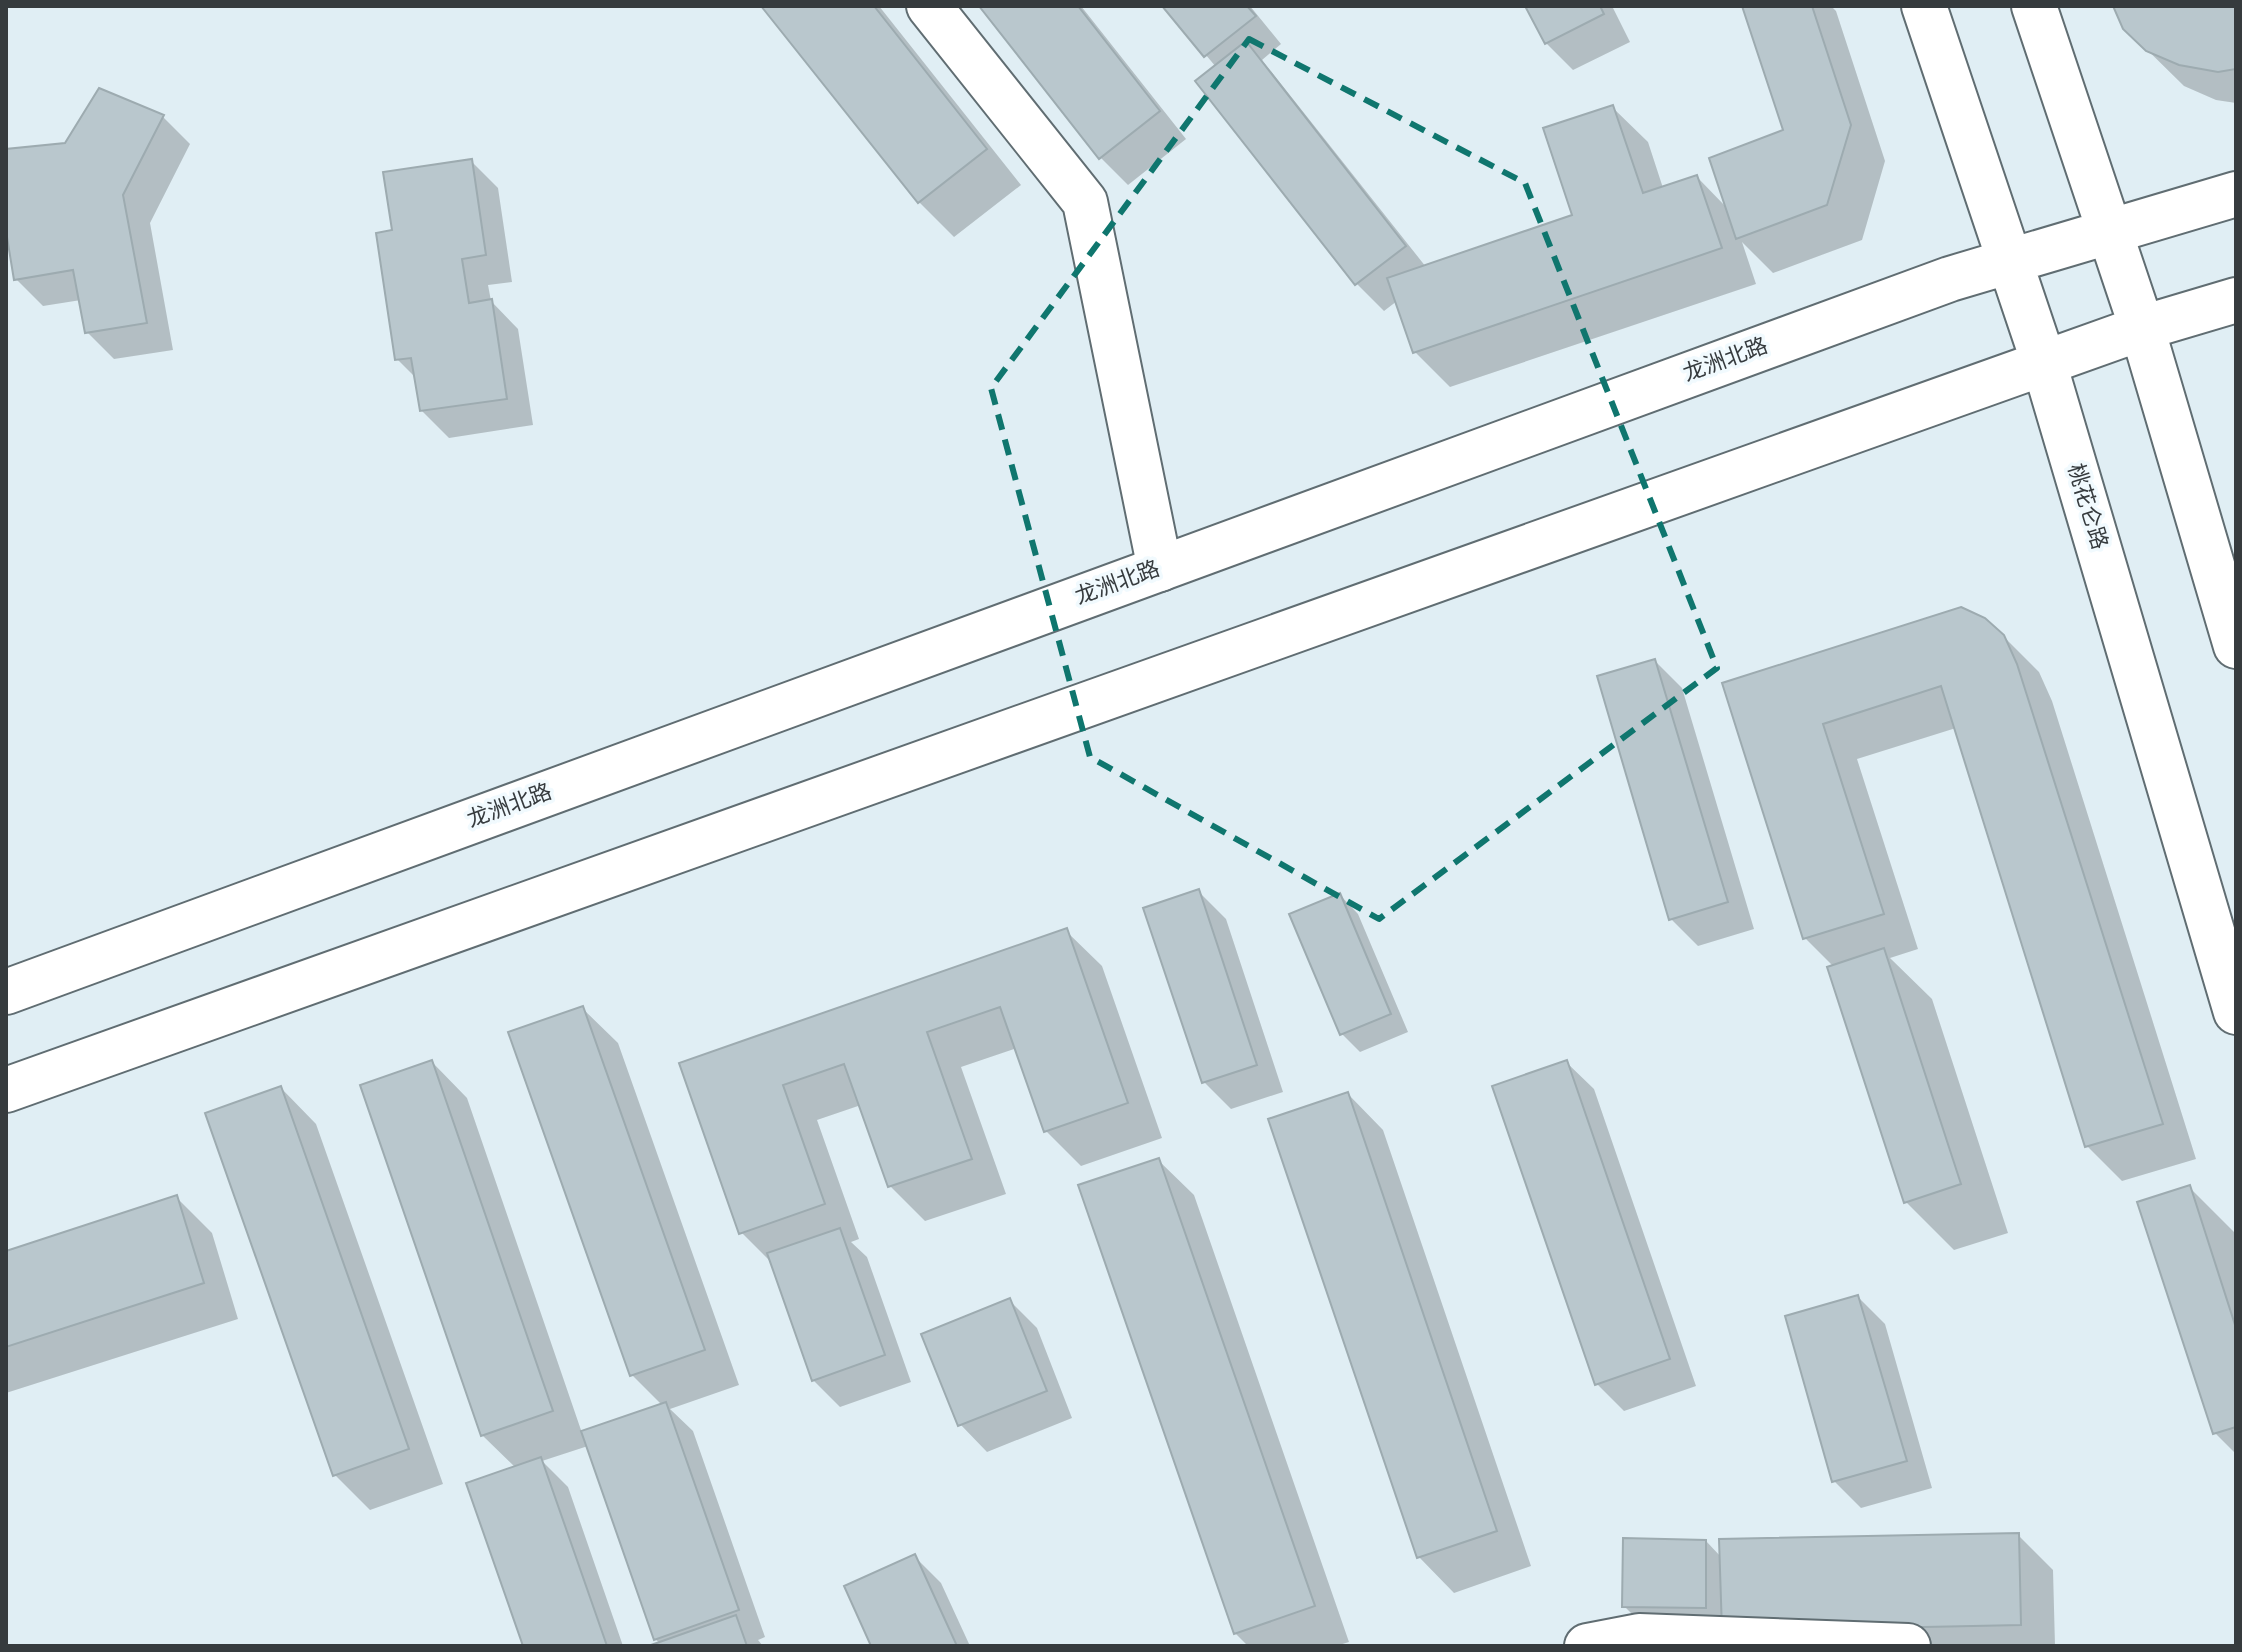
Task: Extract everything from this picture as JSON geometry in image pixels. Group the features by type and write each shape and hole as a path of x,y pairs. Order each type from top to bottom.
{"main road":[{"path":"929,6 1085,202 1160,569"},
{"name":"桃花仑路","path":"1924,6 2044,363 2236,1012"},
{"path":"2034,6 2142,328 2236,646"},
{"name":"龙洲北路","path":"6,992 1935,285 2236,194"},
{"path":"6,1090 2142,328 2236,300"},
{"path":"1587,1646 1639,1636 1908,1646"}],"highlighted area":[{"path":"1249,39 1525,183 1717,668 1379,919 1090,757 991,388"}],"building":[{"path":"761,6 874,6 987,149 918,203"},
{"path":"979,6 1078,6 1160,111 1099,159"},
{"path":"1162,6 1247,6 1256,16 1204,57"},
{"path":"1525,6 1600,6 1604,14 1545,44"},
{"path":"1742,6 1812,6 1851,125 1827,205 1736,239 1709,158 1783,130"},
{"path":"2113,6 2236,6 2236,69 2218,72 2179,65 2146,51 2123,29"},
{"path":"1246,41 1406,246 1355,285 1195,81"},
{"path":"99,88 164,115 123,195 147,323 85,333 73,270 14,280 6,231 6,149 65,143"},
{"path":"1613,105 1643,193 1697,175 1722,248 1413,353 1387,278 1572,215 1543,128"},
{"path":"472,159 486,255 462,259 469,303 492,299 507,399 420,411 411,358 395,360 376,233 392,230 383,172"},
{"path":"1961,607 1985,618 2004,635 2017,664 2163,1124 2085,1147 1941,686 1823,724 1884,914 1803,939 1722,683"},
{"path":"1655,659 1728,902 1669,920 1597,676"},
{"path":"1199,889 1257,1065 1202,1083 1143,908"},
{"path":"1340,893 1391,1014 1340,1035 1289,914"},
{"path":"1067,928 1128,1103 1044,1132 1000,1007 927,1032 972,1159 888,1187 844,1064 783,1085 825,1204 739,1234 679,1063"},
{"path":"1884,948 1961,1184 1904,1203 1827,967"},
{"path":"583,1006 705,1350 630,1376 508,1032"},
{"path":"432,1060 553,1411 481,1436 360,1085"},
{"path":"1567,1060 1670,1359 1595,1385 1492,1086"},
{"path":"281,1086 409,1449 333,1476 205,1113"},
{"path":"1348,1092 1497,1531 1417,1558 1268,1119"},
{"path":"1159,1158 1315,1606 1234,1634 1078,1185"},
{"path":"2190,1185 2236,1328 2236,1427 2213,1434 2137,1202"},
{"path":"177,1195 204,1283 6,1347 6,1251"},
{"path":"840,1228 885,1355 812,1381 767,1253"},
{"path":"1858,1295 1907,1461 1832,1482 1785,1316"},
{"path":"1010,1298 1047,1391 958,1426 921,1334"},
{"path":"666,1402 739,1610 654,1640 581,1431"},
{"path":"541,1457 607,1646 523,1646 466,1483"},
{"path":"2019,1533 2021,1625 1722,1631 1719,1539"},
{"path":"1623,1538 1706,1540 1706,1608 1622,1607"},
{"path":"915,1554 957,1646 871,1646 844,1586"},
{"path":"736,1615 747,1646 651,1645"}]}
